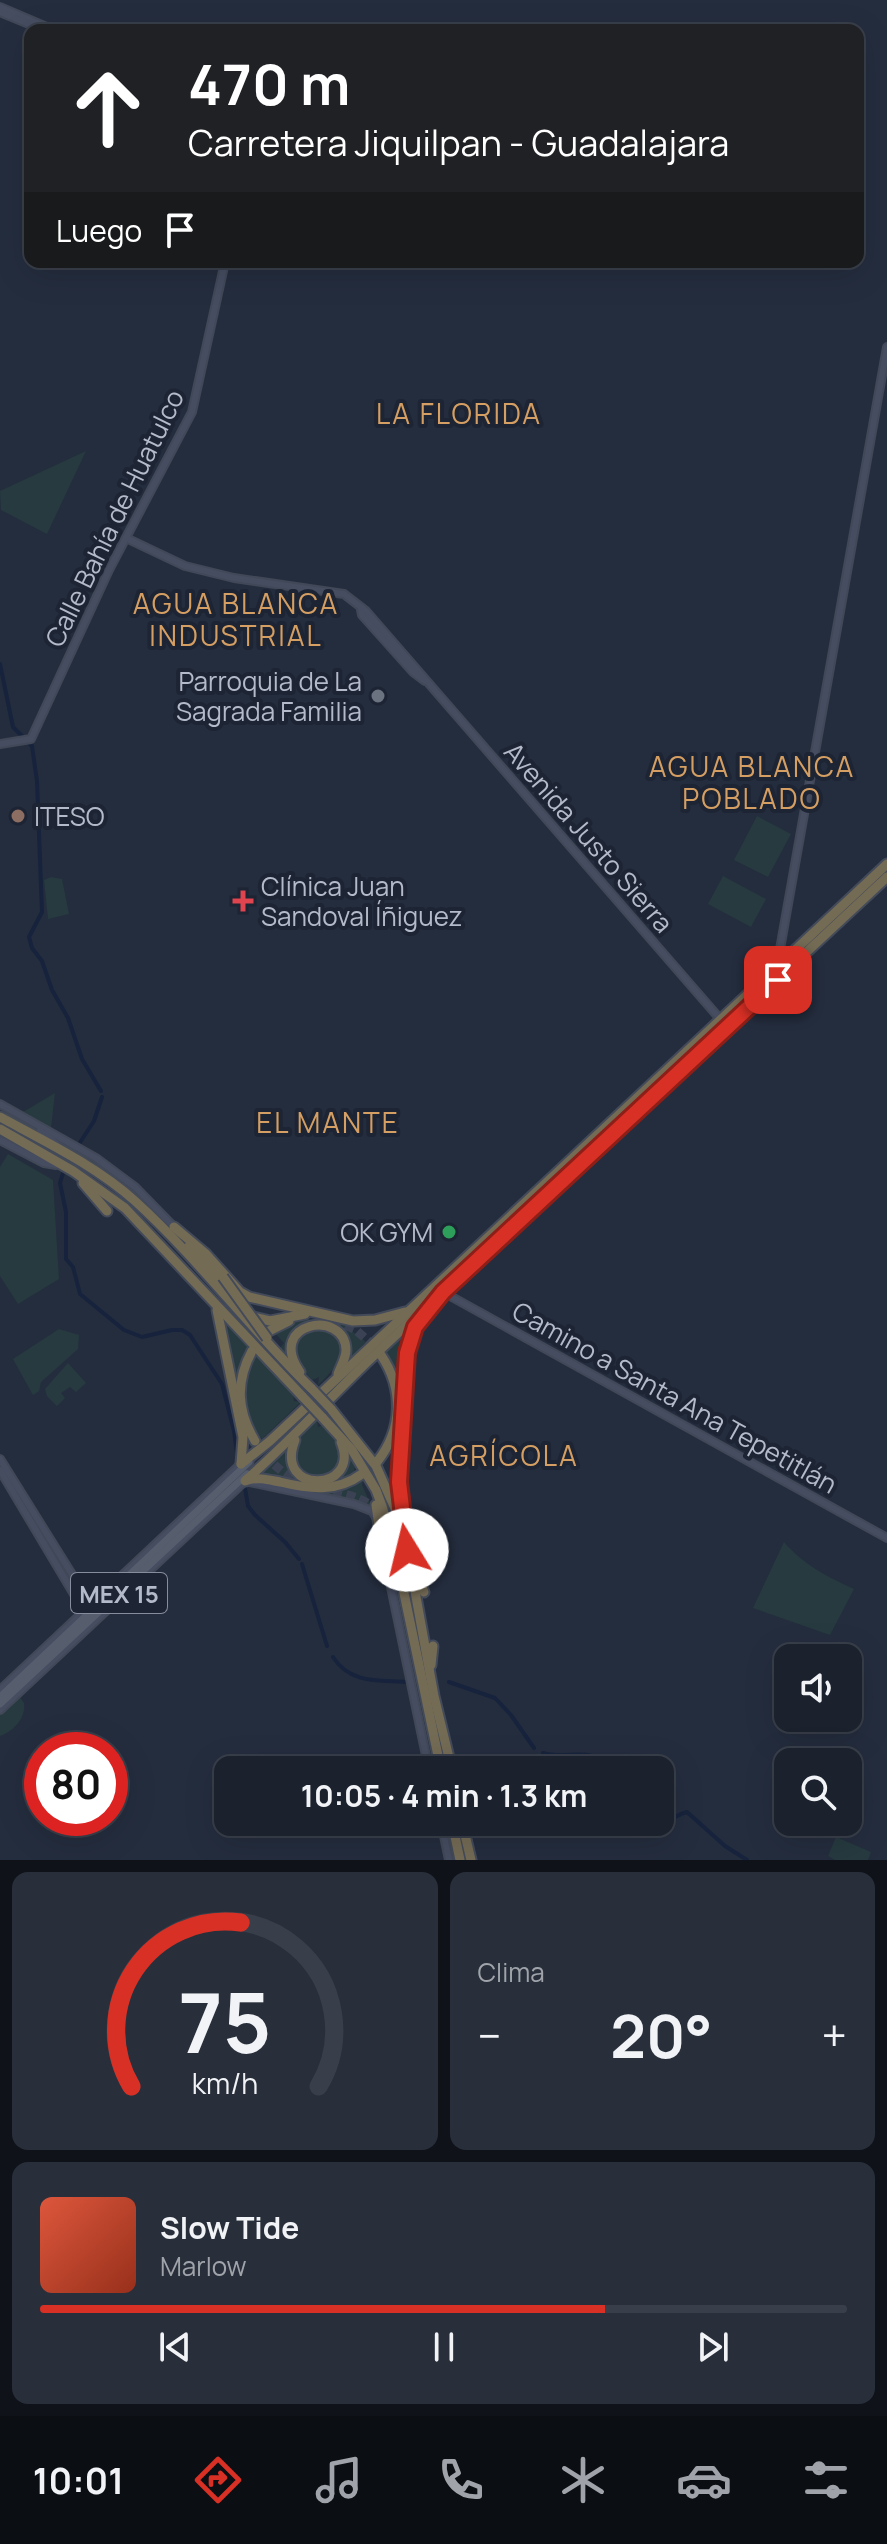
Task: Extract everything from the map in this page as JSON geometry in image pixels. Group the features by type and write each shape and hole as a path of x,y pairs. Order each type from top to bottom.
{"highway":[{"name":"MEX 15","path":"319,1414 409,1311 887,864"},
{"name":"MEX 15","path":"240,1475 336,1377 363,1360 434,1302 887,877"},
{"path":"0,1117 78,1161 134,1201 241,1298 291,1310"},
{"path":"0,1135 73,1171 125,1208 352,1450 382,1506 396,1555 433,1756"},
{"path":"73,1171 107,1211"},
{"path":"174,1227 206,1254 245,1296 366,1321 409,1311"},
{"path":"174,1227 183,1244 295,1373 331,1409 376,1466 389,1491 424,1592"},
{"path":"174,1227 223,1277 295,1373"},
{"path":"183,1244 244,1312 253,1318 270,1321 316,1313"},
{"path":"179,1270 193,1281"},
{"path":"434,1302 411,1334 407,1353 399,1482 407,1550 449,1756"},
{"path":"213,1304 219,1316 229,1380 243,1437 240,1475"},
{"path":"268,1334 283,1323 303,1319 375,1325 409,1311"},
{"path":"312,1389 290,1354 293,1339 305,1328 321,1325 336,1330 341,1336 346,1353 336,1377"},
{"path":"252,1351 244,1369 239,1395 243,1417 255,1441"},
{"path":"377,1462 393,1436 398,1405 393,1378 381,1355"},
{"path":"240,1475 299,1433 319,1414"},
{"path":"299,1433 291,1449 292,1463 304,1478 318,1481 331,1478 342,1467 344,1448 339,1435"},
{"path":"240,1475 324,1489 346,1483 362,1474"},
{"path":"371,1482 381,1540"},
{"path":"398,1593 434,1756"},
{"path":"430,1672 433,1646"},
{"path":"455,1836 460,1860"},
{"path":"465,1836 471,1860"}],"main road":[{"name":"MEX 15","path":"0,1697 240,1475 319,1414"},
{"name":"MEX 15","path":"0,1707 240,1475"},
{"path":"88,1621 108,1609"}],"street":[{"path":"0,10 30,24"},
{"path":"0,10 38,24"},
{"name":"Calle Bahía de Huatulco","path":"0,744 27,739 192,412 224,268"},
{"path":"777,967 887,347"},
{"name":"Avenida Justo Sierra","path":"126,538 177,563 197,569 234,578 344,594 366,611 721,1020"},
{"path":"0,1106 96,1158 135,1187 174,1227"},
{"path":"0,1106 50,1136 58,1145"},
{"path":"0,1135 48,1160"},
{"path":"0,1135 44,1163 56,1165"},
{"path":"65,1151 68,1142"},
{"name":"Camino a Santa Ana Tepetitlán","path":"443,1292 806,1490 887,1538"},
{"path":"0,1459 91,1605"},
{"path":"0,1470 84,1611"},
{"path":"240,1475 362,1506 375,1515 433,1756"},
{"path":"0,1690 84,1611 240,1475"},
{"path":"0,1707 108,1609 240,1475"},
{"path":"444,1836 449,1860"}],"green space":[{"path":"86,451 47,534 1,510 0,491"},
{"path":"757,816 791,834 768,877 734,860"},
{"path":"723,876 766,899 751,927 708,904"},
{"path":"51,877 62,879 69,914 48,919 44,880"},
{"path":"55,1093 51,1128 23,1112"},
{"path":"8,1154 53,1180 59,1279 18,1304 0,1276 0,1167"},
{"path":"222,1316 249,1348 242,1361 236,1386"},
{"path":"307,1319 354,1326 353,1332 366,1342 347,1361 349,1348 319,1321 289,1343 288,1355 280,1348 284,1343 275,1333 286,1325"},
{"path":"315,1327 337,1337 342,1352 333,1369 318,1385 319,1377 312,1380 300,1365 295,1351 299,1339"},
{"path":"59,1329 79,1335 78,1349 41,1382 39,1391 33,1395 13,1359"},
{"path":"407,1330 401,1401 384,1354"},
{"path":"256,1354 293,1394 294,1401 301,1402 262,1439 250,1418 245,1397 247,1376"},
{"path":"68,1363 86,1383 76,1392 70,1387 61,1393 65,1398 57,1406 47,1396 45,1389"},
{"path":"317,1419 318,1427 323,1425 332,1433 342,1449 338,1466 323,1476 304,1472 295,1463 297,1440"},
{"path":"290,1443 288,1459 319,1484 348,1457 348,1451 359,1466 354,1468 355,1472 360,1473 321,1485 256,1474"},
{"path":"363,1477 362,1485 373,1510 365,1503 309,1490"},
{"path":"784,1542 816,1569 854,1589 830,1635 753,1608"},
{"path":"19,1696 24,1703 21,1719 10,1731 0,1736 0,1714"},
{"path":"836,1837 871,1852 868,1860 835,1860 828,1856"}],"waterway":[{"path":"0,664 13,727 32,746 37,781 42,912 29,937 68,1018 82,1059 101,1091"},
{"path":"79,1144 94,1121 102,1097"},
{"path":"64,1170 60,1183 66,1212 66,1259 73,1267 80,1294 124,1330 142,1337 172,1330 182,1330 190,1335 222,1384 238,1460"},
{"path":"245,1488 248,1506 299,1559"},
{"path":"302,1564 327,1646"},
{"path":"333,1657 340,1666 356,1676 406,1682"},
{"path":"449,1682 495,1698 534,1748"},
{"path":"543,1753 591,1756"},
{"path":"674,1818 687,1812 725,1846 747,1860"}],"tunnel":[{"path":"333,1320 356,1330 377,1349"},
{"path":"257,1444 278,1468 306,1484"},
{"path":"320,1489 359,1499 379,1513"},
{"path":"383,1527 398,1593"}],"place":[{"name":"Parroquia de La Sagrada Familia","path":"378,696"},
{"name":"ITESO","path":"18,816"},
{"name":"Clínica Juan Sandoval Íñiguez","path":"243,901"},
{"name":"OK GYM","path":"449,1232"}],"district":[{"name":"LA FLORIDA","path":"459,413"},
{"name":"AGUA BLANCA INDUSTRIAL","path":"236,619"},
{"name":"AGUA BLANCA POBLADO","path":"752,782"},
{"name":"EL MANTE","path":"328,1122"},
{"name":"AGRÍCOLA","path":"504,1455"}],"route":[{"path":"407,1550 399,1503 399,1482 407,1353 415,1327 443,1292 778,980"}]}
